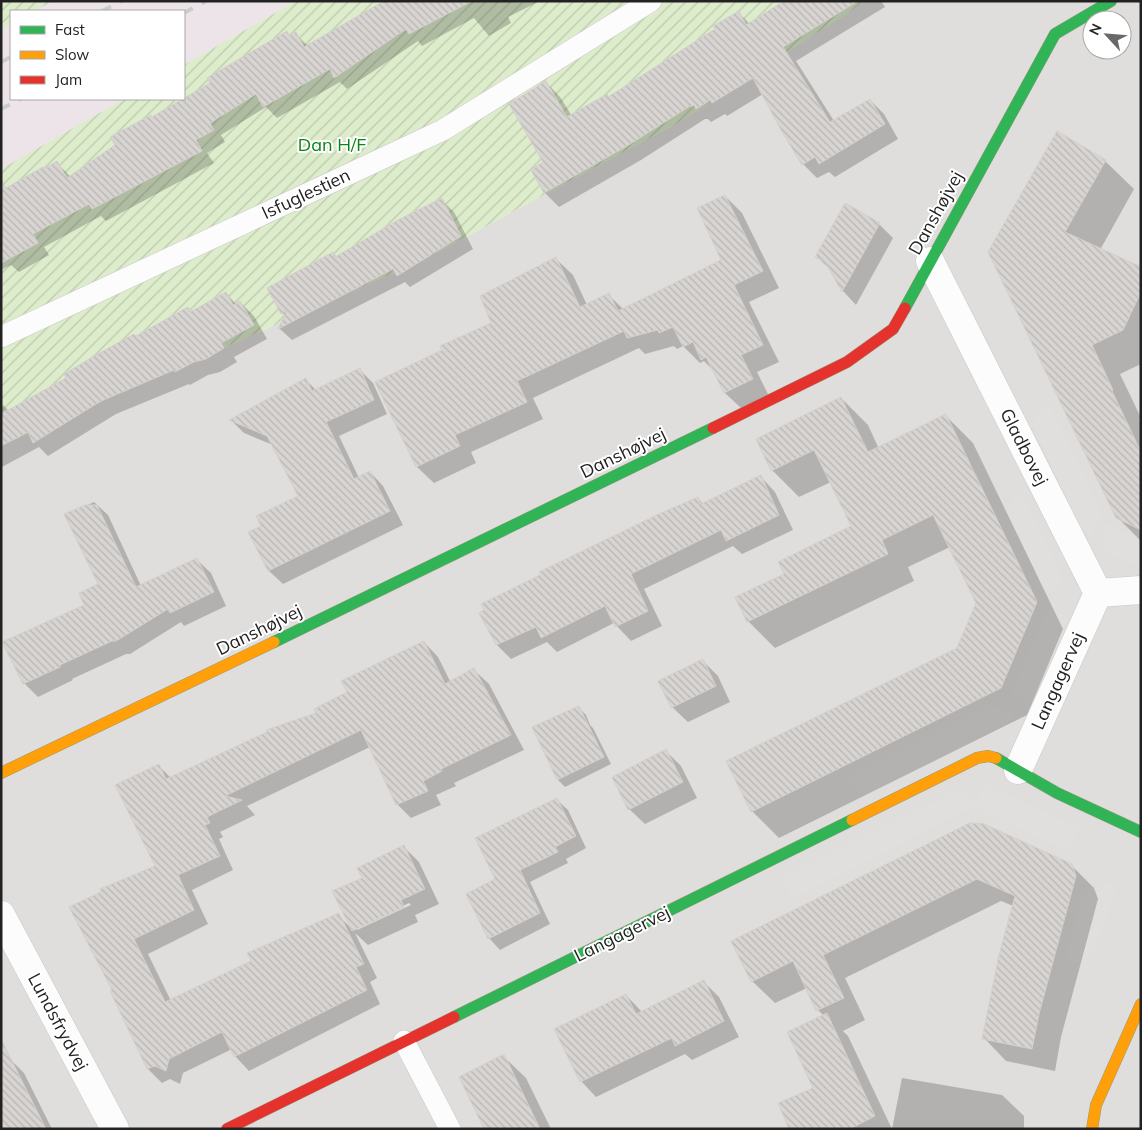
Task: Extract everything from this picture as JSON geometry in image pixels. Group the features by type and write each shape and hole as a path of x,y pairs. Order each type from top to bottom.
{"street":[{"name":"Danshøjvej","path":"1,773 432,566 847,362 893,329 1055,34 1088,7 1111,1"},
{"name":"Gladbovej","path":"930,261 1098,593"},
{"path":"1098,593 1141,590"},
{"name":"Langagervej","path":"1018,770 1098,593"},
{"name":"Langagervej","path":"227,1129 977,758 988,756 996,758 1057,793 1141,832"},
{"name":"Lundsfrydvej","path":"1,915 115,1129"},
{"path":"1092,1129 1096,1105 1141,1004"}],"lane":[{"name":"Isfuglestien","path":"1,337 443,130 651,1"},
{"path":"404,1041 450,1129"}],"shaded area":[{"path":"53,1 296,1 185,64 185,10 37,10"},
{"path":"866,1 1141,1 1141,1129 1,1129 1,446 423,260 683,120"},
{"path":"10,25 10,100 122,100 1,169 1,30"},
{"path":"1049,402 1103,517 1090,536 1081,532 1033,423"},
{"path":"1015,492 1023,495 1062,577 1055,593 1043,589 1008,514"},
{"path":"1104,523 1141,540 1141,567 1103,551"},
{"path":"1048,608 1068,617 1031,704 1011,694"},
{"path":"990,705 1015,714 1013,722 864,795 846,784 852,773"},
{"path":"985,784 1079,828 1068,851 973,807 792,899 781,877 963,787 974,807"},
{"path":"1112,882 1115,894 1091,956 1071,965 1066,953 1084,892"}],"green space":[{"path":"1,1 53,1 37,10 10,10 10,25 1,30"},
{"name":"Dan H/F","path":"296,1 866,1 683,120 423,260 1,446 1,169 122,100 185,100 185,64"}],"building":[{"path":"384,1 472,1 409,34 406,29 334,78 330,69 263,107 256,94 210,123 214,130 196,140 202,151 92,209 89,204 33,234 38,243 1,263 1,179 6,188 57,161 67,178 115,145 110,137 151,115 152,117 181,100 185,100 185,98 210,83 207,78 287,31 289,35 296,32 304,47"},
{"path":"784,1 858,1 783,47 830,122 870,99 885,124 819,164 815,157 802,165 753,78 712,103 710,100 696,109 694,105 690,106 627,146 544,193 531,170 543,162 509,104 546,81 567,117 607,94 608,97 715,29 713,26 739,11 746,25"},
{"path":"1057,131 1106,160 1065,232 1141,267 1141,292 1123,330 1092,345 1141,452 1141,530 1116,518 988,252"},
{"path":"725,195 763,271 734,285 763,345 741,355 753,379 724,393 706,357 701,360 693,342 683,347 673,327 659,333 658,330 627,338 624,331 517,381 527,402 455,435 460,446 416,467 375,382 442,350 440,346 491,323 480,296 556,257 580,307 609,293 618,311 721,260 697,208"},
{"path":"442,198 461,236 397,276 393,269 278,329 287,310 281,314 267,288 333,252 335,257 398,220"},
{"path":"845,203 880,223 842,292 825,262 815,257"},
{"path":"226,292 233,305 240,301 254,325 221,343 224,348 206,359 194,362 175,372 174,370 101,401 33,443 28,432 1,446 1,414 66,378 64,374 134,334 136,336 188,307 190,312"},
{"path":"360,368 374,400 326,422 354,479 370,471 390,511 268,571 248,532 261,526 256,516 298,496 267,436 229,420 306,378 312,391"},
{"path":"841,397 868,452 946,414 1037,602 1001,688 751,812 726,761 957,648 976,603 933,515 882,540 888,554 747,622 735,597 784,574 778,562 851,526 814,450 771,471 756,439"},
{"path":"761,475 779,515 726,541 721,530 631,574 648,611 615,627 605,606 541,638 536,627 496,645 479,613 484,610 481,604 540,575 539,572 661,513 698,497 701,504"},
{"path":"85,505 97,505 136,587 197,558 214,592 170,613 168,609 116,641 112,641 60,665 60,667 23,684 2,642 84,605 79,593 98,584 64,514"},
{"path":"424,641 445,684 474,668 511,735 441,769 442,771 423,781 428,791 396,805 361,730 225,796 242,800 207,817 210,823 205,825 220,856 178,875 194,910 134,939 165,1002 251,961 247,953 339,913 364,964 356,967 367,990 234,1057 222,1032 169,1059 166,1071 155,1066 147,1069 110,991 112,990 69,907 101,892 100,889 155,866 115,785 159,764 166,779 267,732 266,730 316,713 314,709 347,692 341,681"},
{"path":"703,659 716,686 671,708 658,681"},
{"path":"579,706 604,757 557,780 532,727"},
{"path":"666,749 683,782 628,810 612,777"},
{"path":"557,798 576,836 555,847 558,852 520,870 540,913 488,939 466,894 495,879 475,838"},
{"path":"970,823 984,824 1072,864 1076,876 1039,1014 1032,1049 982,1039 999,955 1015,896 977,879 823,955 844,998 816,1011 793,961 751,982 731,941"},
{"path":"404,845 425,889 401,900 404,907 352,931 332,891 362,878 357,868"},
{"path":"704,980 724,1021 675,1046 672,1038 580,1082 554,1029 626,994 636,1014"},
{"path":"827,1013 875,1116 850,1129 789,1129 778,1103 813,1088 787,1032"},
{"path":"1,1039 46,1129 1,1129"},
{"path":"504,1054 540,1129 484,1129 459,1077"}],"railway":[{"path":"104,10 122,1"},
{"path":"185,12 206,1"},
{"path":"1,62 10,58"},
{"path":"1,109 19,100"}],"traffic: fast":[{"path":"905,308 1055,34 1111,1"},
{"path":"274,642 713,428"},
{"path":"996,758 1057,793 1141,832"},
{"path":"454,1017 852,820"}],"traffic: slow":[{"path":"1,773 274,642"},
{"path":"852,820 977,758 988,756 996,758"},
{"path":"1092,1129 1096,1105 1141,1004"}],"traffic: jam":[{"path":"713,428 847,362 893,329 905,308"},
{"path":"227,1129 454,1017"}]}
